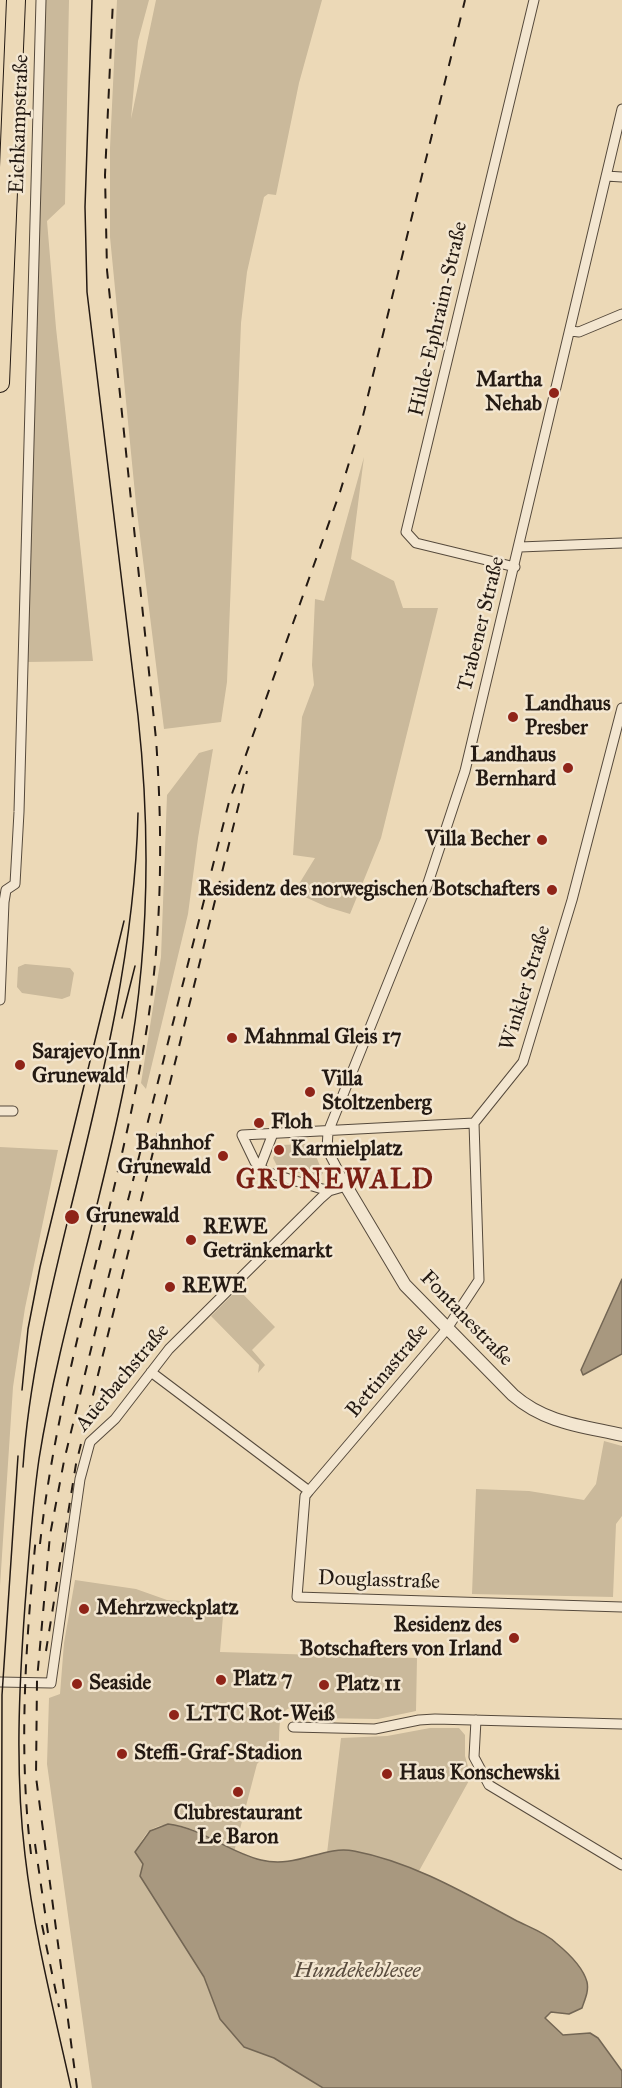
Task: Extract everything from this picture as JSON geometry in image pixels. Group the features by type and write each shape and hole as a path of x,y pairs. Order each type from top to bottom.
{"highway":[{"path":"0,351 6,0"},
{"path":"0,383 16,0"}],"street":[{"name":"Eichkampstraße","path":"0,1000 4,902 6,890 15,884 19,812 41,0"},
{"name":"Hilde-Ephraim-Straße","path":"515,567 416,543 406,532 534,0"},
{"name":"Trabener Straße","path":"328,1132 427,886 465,771 520,547 622,109"},
{"path":"606,176 622,177"},
{"path":"571,331 579,332 622,314"},
{"path":"520,547 622,543"},
{"name":"Winkler Straße","path":"474,1123 523,1062 573,900 622,708"},
{"path":"0,1111 13,1111"},
{"path":"330,1191 266,1172 260,1167 242,1135 272,1136 474,1123"},
{"name":"Bettinastraße","path":"309,1491 446,1330 479,1280 474,1123"},
{"name":"Fontanestraße","path":"328,1132 327,1149 345,1186 405,1285 446,1330 531,1410 561,1423 622,1435"},
{"path":"260,1167 272,1136"},
{"name":"Auerbachstraße","path":"0,1682 51,1683 86,1453 93,1439 115,1419 169,1348 204,1312 330,1191 345,1186"},
{"path":"151,1372 309,1491"},
{"name":"Douglasstraße","path":"309,1491 306,1496 297,1597 622,1607"},
{"path":"293,1727 375,1729 418,1720 622,1724"},
{"path":"476,1720 474,1757 480,1773 489,1785 622,1865"}],"shaded area":[{"path":"44,0 69,0 65,204 47,221 56,328 93,661 26,662"},
{"path":"117,0 149,0 138,41 131,119 156,0 322,0 299,83 276,195 268,194 264,197 247,272 241,323 227,682 221,722 164,729 136,504 110,237 110,148"},
{"path":"364,457 351,559 394,581 403,608 438,608 381,838 350,914 327,907 294,892 315,858 293,855 302,717 314,685 312,665 315,599 324,601"},
{"path":"213,749 188,914 146,1089 141,1083 161,957 167,795 199,753"},
{"path":"25,964 70,968 74,973 70,996 62,999 22,993 17,987 18,967"},
{"path":"305,1144 313,1149 323,1173 319,1179 277,1166 273,1158 281,1145"},
{"path":"0,1147 58,1150 25,1308 13,1387 0,1586"},
{"path":"238,1289 275,1327 252,1350 265,1365 258,1373 259,1365 211,1316"},
{"path":"604,1441 622,1446 622,1516 616,1524 613,1597 472,1594 476,1489 529,1491 584,1500 596,1484"},
{"path":"75,1580 136,1589 167,1600 224,1604 220,1652 417,1658 416,1711 378,1719 316,1718 297,1707 286,1710 281,1718 279,1741 257,1764 234,1852 204,1834 169,1824 158,1826 148,1832 135,1852 143,1864 140,1876 204,1977 220,2019 245,2047 274,2058 323,2088 92,2088 47,1764 49,1698 60,1694 64,1643"},
{"path":"430,1728 459,1728 465,1735 465,1756 471,1777 419,1871 352,1850 327,1853 341,1738 387,1736"}],"water":[{"path":"622,1279 622,1354 583,1375 581,1370"},
{"name":"Hundekehlesee","path":"168,1824 192,1830 237,1852 274,1862 298,1860 343,1850 376,1856 438,1880 542,1933 552,1939 574,1960 585,1976 587,1985 582,2008 569,2014 551,2012 545,2018 563,2035 590,2033 598,2038 622,2071 622,2088 323,2088 274,2058 244,2047 220,2019 204,1977 140,1876 143,1864 135,1852 150,1831"}],"tram line":[{"path":"71,2088 39,1943 25,1855 19,1761 23,1636 39,1459 58,1361 106,1168 127,1071 140,982 146,894 145,805 138,716 87,292 85,207 92,0"},
{"path":"23,1467 30,1401 41,1336 95,1109 124,962 136,863 138,813"},
{"path":"22,1390 28,1329 40,1267 124,921"},
{"path":"122,1018 135,966"},
{"path":"1,2088 2,1695 18,1456"}],"railway":[{"path":"40,1544 61,1415 120,1161 146,1033 155,960 160,886 160,813 156,739 107,270 105,175 113,0"},
{"path":"77,2088 36,1777 37,1680 50,1535 64,1461 107,1283 229,802 340,492 361,424 465,0"},
{"path":"46,1651 76,1464 247,771"},
{"path":"31,1854 24,1734 29,1615 36,1536"},
{"path":"35,1844 48,1933"},
{"path":"42,1925 59,2007"}],"place":[{"name":"Martha Nehab","path":"554,393"},
{"name":"Landhaus Presber","path":"513,717"},
{"name":"Landhaus Bernhard","path":"568,768"},
{"name":"Villa Becher","path":"542,840"},
{"name":"Residenz des norwegischen Botschafters","path":"552,890"},
{"name":"Mahnmal Gleis 17","path":"232,1038"},
{"name":"Sarajevo Inn Grunewald","path":"20,1065"},
{"name":"Villa Stoltzenberg","path":"310,1092"},
{"name":"Floh","path":"259,1123"},
{"name":"Karmielplatz","path":"279,1150"},
{"name":"Bahnhof Grunewald","path":"223,1156"},
{"name":"Grunewald","path":"72,1217"},
{"name":"REWE Getränkemarkt","path":"191,1240"},
{"name":"REWE","path":"170,1287"},
{"name":"Mehrzweckplatz","path":"84,1609"},
{"name":"Residenz des Botschafters von Irland","path":"514,1638"},
{"name":"Platz 7","path":"221,1680"},
{"name":"Seaside","path":"77,1684"},
{"name":"Platz 11","path":"324,1685"},
{"name":"LTTC Rot-Weiß","path":"174,1715"},
{"name":"Steffi-Graf-Stadion","path":"122,1754"},
{"name":"Haus Konschewski","path":"387,1774"},
{"name":"Clubrestaurant Le Baron","path":"238,1792"}],"district":[{"name":"GRUNEWALD","path":"335,1181"}]}
